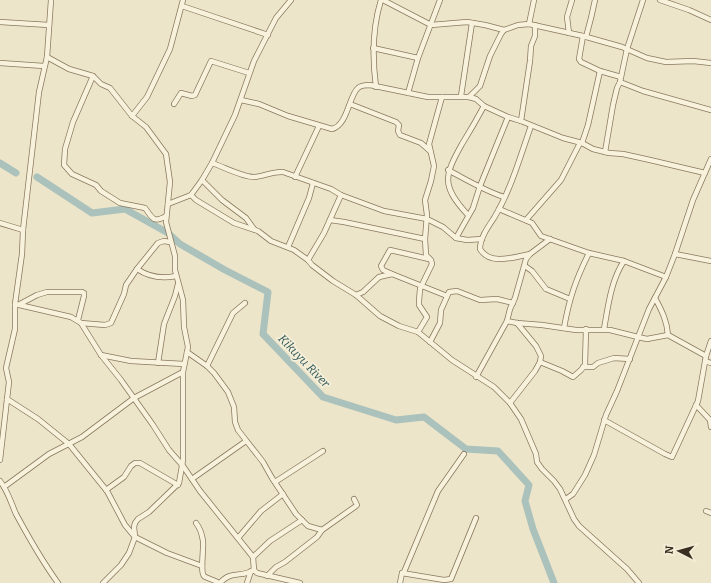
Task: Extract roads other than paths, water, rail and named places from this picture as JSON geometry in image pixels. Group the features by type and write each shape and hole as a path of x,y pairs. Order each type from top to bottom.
{"street":[{"path":"0,460 9,382 3,368 15,329 23,230 39,92 47,57 51,0"},
{"path":"132,116 146,96 170,49 183,0"},
{"path":"168,204 191,195 202,180 232,123 249,73 276,18 291,0"},
{"path":"376,87 373,64 374,23 382,0 431,25 467,22 504,30 513,26 529,24 584,36 627,49 647,58 666,62 693,61 711,63"},
{"path":"408,93 418,58 440,0"},
{"path":"529,24 534,0"},
{"path":"569,33 567,17 572,0"},
{"path":"594,0 591,18 584,36 579,60 600,71 621,77"},
{"path":"604,152 627,49 643,0"},
{"path":"660,0 689,10 711,20"},
{"path":"182,6 268,35"},
{"path":"0,22 49,25"},
{"path":"461,96 472,23"},
{"path":"521,121 531,46 535,36 536,25"},
{"path":"469,97 480,86 490,56 504,30"},
{"path":"373,48 418,58"},
{"path":"47,57 69,69 92,76 101,84 110,88 132,116 146,127 166,154 170,182 166,222 170,242 175,256 176,276 183,300 184,327 187,343 187,352 182,372 183,466 179,484"},
{"path":"174,104 181,93 192,96 195,95 211,61 249,73"},
{"path":"0,63 44,66"},
{"path":"526,220 561,180 581,143 588,125 600,71"},
{"path":"92,76 73,122 65,149 64,165 74,176 98,186 101,191 120,203 145,208 150,217 154,219 159,219 166,216"},
{"path":"620,82 643,91 711,110"},
{"path":"241,100 258,104 288,116 332,129 339,125 358,87 366,85 428,97 469,97 476,99 484,106 508,117 563,138 581,143 593,149 711,172"},
{"path":"418,332 427,318 419,306 421,286 432,264 431,260 426,255 425,239 427,209 425,200 434,166 429,144 442,97"},
{"path":"350,104 396,122 399,125 398,131 400,135 421,143 430,151"},
{"path":"468,215 453,197 448,170 484,106"},
{"path":"456,238 473,208 480,186 508,117"},
{"path":"295,177 319,126"},
{"path":"530,254 498,260 485,255 481,251 480,245 499,209 531,126"},
{"path":"566,499 573,494 585,475 594,455 604,420 649,309 666,277 693,200 711,159"},
{"path":"212,163 254,178 278,171 330,189 341,195 384,211 427,219 443,227 456,238 467,240 482,239"},
{"path":"448,170 489,192 504,197"},
{"path":"202,180 222,200 246,218 254,229"},
{"path":"288,247 309,198 313,183"},
{"path":"191,195 196,200 234,223 254,229 271,241 288,247 308,260 312,265 333,281 356,295 380,316 400,326 418,332 452,360 476,377 494,387 510,403 524,425 536,454 537,462 544,472 554,481 566,499 574,519 579,526 627,569 639,583"},
{"path":"308,260 330,220 336,202 341,195"},
{"path":"499,209 535,225 540,235 589,253 624,261 666,277"},
{"path":"330,220 425,239"},
{"path":"0,223 23,230"},
{"path":"476,377 507,321 526,259 530,254 550,239"},
{"path":"18,304 80,322 105,325 111,323 124,294 126,285 137,269 158,243 164,241 170,242"},
{"path":"431,260 390,250 382,266 383,270 447,296"},
{"path":"564,328 576,279 589,253"},
{"path":"675,254 711,261"},
{"path":"604,329 614,285 620,267 624,261"},
{"path":"525,266 532,271 546,289 570,299"},
{"path":"137,269 149,276 166,278 176,276"},
{"path":"356,295 363,292 379,277 392,274"},
{"path":"158,363 164,324 175,296 178,283"},
{"path":"430,342 440,323 441,310 449,292 457,291 475,299 497,299 513,303"},
{"path":"18,304 47,292 82,292 84,294 80,322 101,355 134,398 169,450 253,557"},
{"path":"655,298 664,315 668,335"},
{"path":"207,366 232,313 245,303"},
{"path":"507,321 564,328 604,329 649,338 668,335 711,363"},
{"path":"510,403 536,371 540,362 540,356 536,346 517,323"},
{"path":"540,362 573,377 583,368 585,361 586,329"},
{"path":"604,420 672,457 698,400 705,359 711,341"},
{"path":"187,352 207,366 228,392 234,407 236,427 263,462 282,494 308,526 322,530"},
{"path":"101,355 131,361 184,364"},
{"path":"583,368 593,367 598,363 614,358 630,359"},
{"path":"4,487 49,454 88,433 134,398 182,372"},
{"path":"7,399 38,419 69,444 106,490 125,525 135,537 202,566"},
{"path":"696,405 710,420 711,427"},
{"path":"103,583 121,565 129,553 135,537 135,523 179,484 246,441"},
{"path":"275,482 323,451"},
{"path":"400,583 402,573 404,572 438,491 464,454"},
{"path":"106,490 124,477 130,466 135,463 140,463 179,484"},
{"path":"0,481 32,545 58,583"},
{"path":"238,538 261,511 282,494"},
{"path":"267,576 276,567 285,562 317,537 322,530 358,505 354,499"},
{"path":"706,511 711,514"},
{"path":"402,573 444,580 451,579 476,518"},
{"path":"247,583 252,570 253,557 270,541 302,520"},
{"path":"196,523 201,531 203,540 202,566 203,574 205,576 219,583 228,576 252,570 267,576 300,583"}],"waterway":[{"name":"Kikuyu River","path":"0,163 16,173"},
{"name":"Kikuyu River","path":"37,177 92,213 125,209 168,233 180,244 225,270 268,292 263,334 323,397 396,420 424,417 466,449 498,451 529,485 525,501 533,529 554,583"}]}
